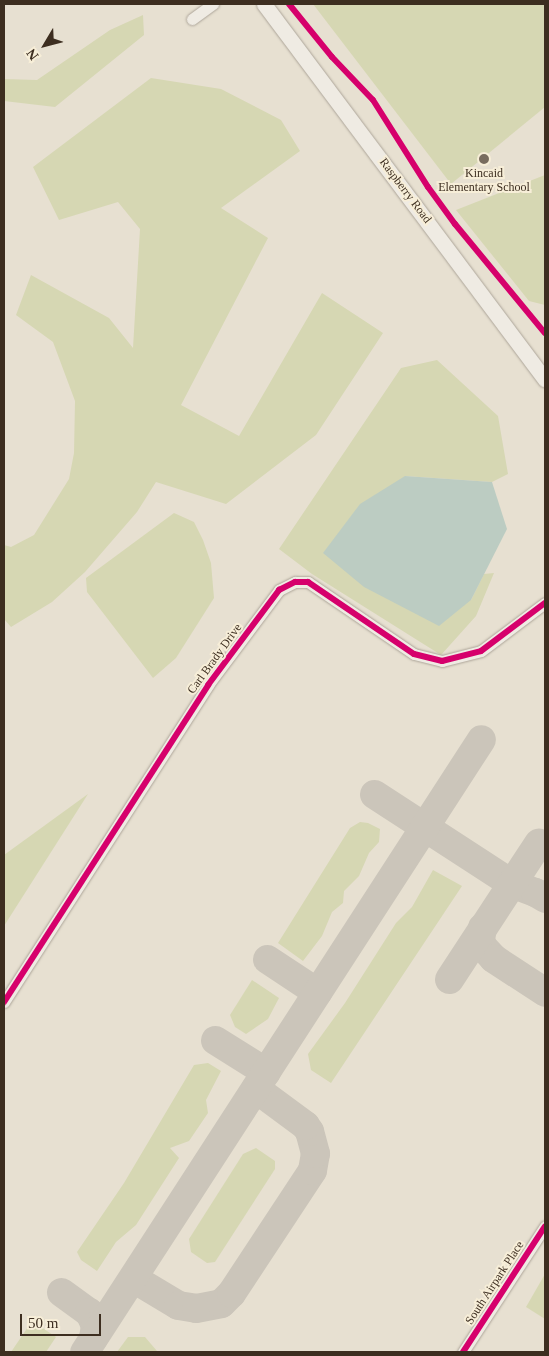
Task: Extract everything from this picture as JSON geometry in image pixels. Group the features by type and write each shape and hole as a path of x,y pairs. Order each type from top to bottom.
{"main road":[{"name":"Raspberry Road","path":"264,4 545,379"},
{"path":"498,315 545,367"}],"street":[{"path":"192,19 213,4"},
{"name":"Carl Brady Drive","path":"4,1002 208,686 279,590 295,582 308,582 414,654 442,661 481,651 545,603"},
{"name":"South Airpark Place","path":"463,1352 545,1226"}],"green space":[{"name":"Kincaid Elementary School","path":"313,4 545,4 545,107 451,184"},
{"path":"143,15 144,35 55,107 4,101 4,79 37,80 110,30"},
{"path":"151,78 221,89 281,120 300,151 221,208 268,238 181,405 239,436 322,293 383,333 316,435 226,504 156,482 137,512 85,572 52,602 11,627 4,619 4,545 11,547 34,535 69,479 74,453 75,401 53,342 16,315 31,275 109,318 133,348 140,229 118,202 59,220 33,167"},
{"path":"545,175 545,305 529,301 456,210"},
{"path":"437,360 498,416 508,474 492,482 405,476 471,600 484,574 494,573 476,616 441,655 312,574 279,549 401,368"},
{"path":"174,513 194,522 203,540 211,563 214,598 176,658 153,678 87,592 86,578"},
{"path":"88,794 4,926 4,855"},
{"path":"360,822 368,823 380,829 379,842 369,853 359,876 344,891 343,903 332,912 322,936 303,961 278,943 350,828"},
{"path":"433,870 462,886 331,1083 311,1070 308,1054 345,1003 396,923 412,907"},
{"path":"252,980 279,998 268,1019 246,1034 235,1027 230,1015"},
{"path":"208,1063 221,1071 206,1100 208,1113 189,1141 170,1148 179,1158 136,1225 116,1242 97,1271 81,1260 77,1252 124,1183 194,1065"},
{"path":"256,1148 275,1161 275,1169 215,1262 207,1263 191,1252 189,1239 243,1154"},
{"path":"545,1274 545,1319 526,1307"},
{"path":"28,1327 41,1327 56,1337 46,1352 11,1352"},
{"path":"128,1337 145,1337 157,1351 117,1352"}],"shaded area":[{"path":"405,476 492,482 507,529 471,600 439,626 364,587 323,553 360,504"}],"taxiway":[{"path":"84,1352 481,739"},
{"path":"374,794 511,883 545,898"},
{"path":"449,979 538,843"},
{"path":"482,927 480,940 482,946 493,958 545,992"},
{"path":"267,959 317,992"},
{"path":"215,1040 266,1072"},
{"path":"133,1278 178,1305 196,1308 221,1303 231,1293 312,1170 315,1153 309,1131 305,1125 255,1088"},
{"path":"61,1292 89,1312 95,1325 93,1338"}],"cycle path":[{"path":"289,4 332,57 373,100 428,187 455,224 545,333"},
{"path":"4,1002 208,685 279,590 295,582 308,582 414,654 442,661 481,651 545,603"},
{"path":"463,1352 545,1226"}],"place":[{"name":"Kincaid Elementary School","path":"484,159"}]}
